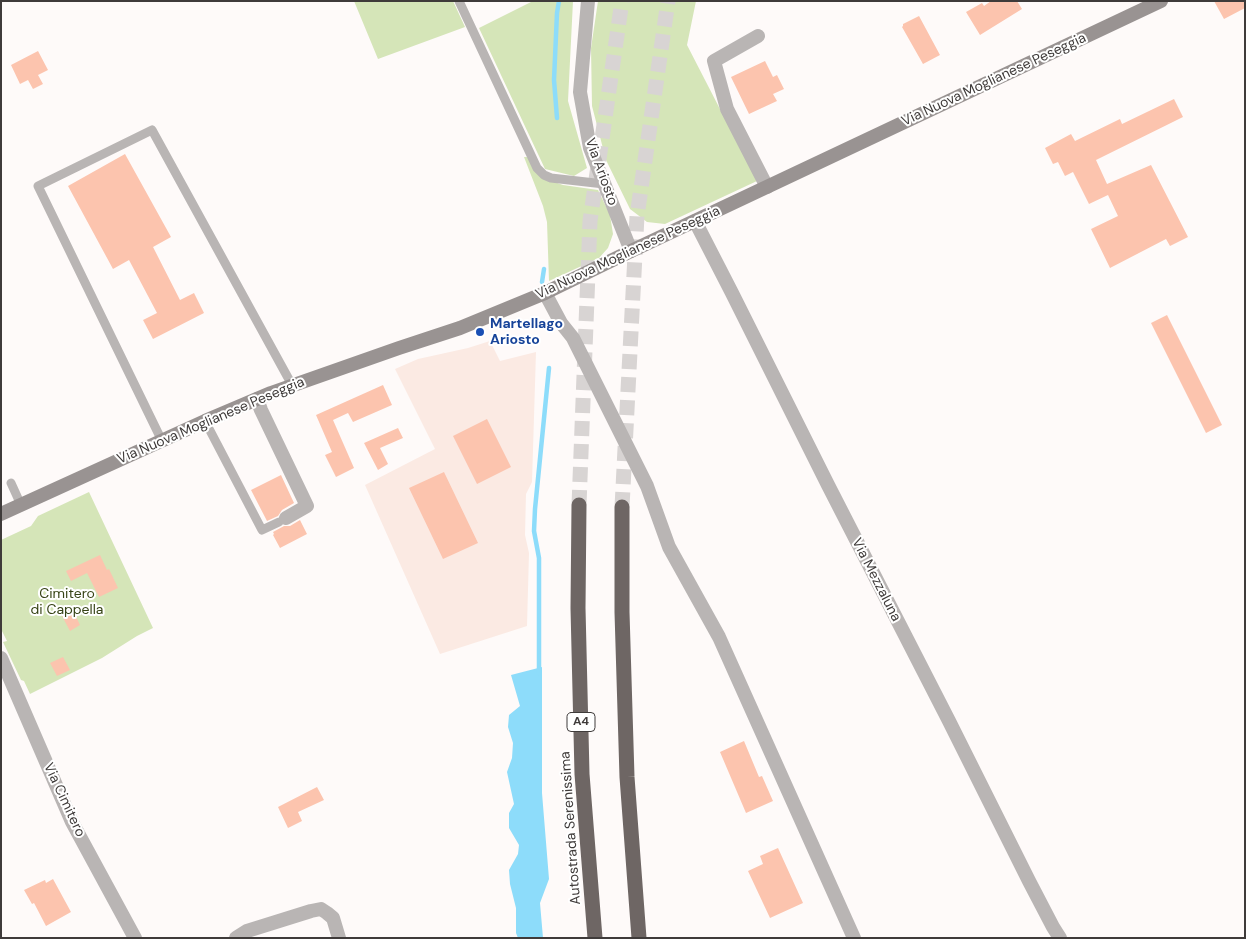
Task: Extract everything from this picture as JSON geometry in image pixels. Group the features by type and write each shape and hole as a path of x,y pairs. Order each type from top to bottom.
{"highway":[{"name":"Autostrada Serenissima","path":"578,505 578,608 582,774 595,938"},
{"path":"622,507 622,612 627,777 639,938"}],"main road":[{"name":"Via Nuova Moglianese Peseggia","path":"1,514 257,399 292,385 460,328 545,293 1161,1"}],"street":[{"name":"Via Ariosto","path":"588,1 580,92 590,148 631,251"},
{"path":"758,36 714,61 727,109 767,187"},
{"name":"Via Mezzaluna","path":"695,221 1028,881 1060,938"},
{"path":"545,293 561,323 572,338 647,486 669,547 719,637 854,938"},
{"path":"257,399 307,506 283,520"},
{"name":"Via Cimitero","path":"1,658 72,822 135,938"},
{"path":"236,938 247,931 321,909 333,918 339,938"}],"lane":[{"path":"459,1 537,168 544,175 551,178 604,184"},
{"path":"162,441 38,186 152,130 292,385"},
{"path":"205,421 262,530 283,520"},
{"path":"11,483 21,505"}],"shaded area":[{"path":"490,341 500,361 536,352 532,482 526,494 525,535 529,553 527,626 440,654 365,485 435,449 395,369 418,359"}],"green space":[{"path":"354,1 453,1 465,27 378,59"},
{"path":"533,1 573,1 568,101 587,168 574,176 545,169 479,28"},
{"path":"598,1 696,1 687,45 757,181 665,224 647,222 630,209 606,160 592,106 591,48"},
{"path":"524,157 527,157 546,179 563,185 598,190 610,215 613,234 608,248 599,258 549,281 547,222 543,206"},
{"name":"Cimitero di Cappella","path":"89,492 153,628 102,658 30,694 24,681 21,680 3,642 7,641 1,629 1,540 31,526 38,516"}],"water":[{"path":"542,667 542,793 549,879 540,903 543,938 518,938 516,933 516,908 510,884 509,870 518,854 519,845 509,828 509,813 514,804 507,772 512,758 513,743 508,727 509,715 520,706 511,675"}],"building":[{"path":"991,1 1017,1 1022,9 980,35 966,12 982,3 984,6"},
{"path":"1214,1 1245,1 1245,8 1224,19"},
{"path":"919,16 940,55 923,64 902,27 903,24"},
{"path":"38,51 48,70 38,75 43,84 33,89 28,80 20,84 11,65"},
{"path":"765,61 773,77 777,75 784,89 773,94 777,101 749,114 731,77"},
{"path":"1174,99 1183,117 1096,160 1107,184 1151,165 1188,237 1170,246 1166,239 1110,268 1091,229 1118,216 1108,195 1089,204 1073,172 1065,176 1058,162 1053,164 1045,148 1071,134 1075,141 1120,119 1122,124"},
{"path":"125,154 171,237 153,247 180,300 194,293 204,313 153,339 143,320 157,313 129,260 113,269 68,186"},
{"path":"1167,315 1222,425 1206,433 1151,323"},
{"path":"383,385 392,405 353,422 348,413 333,420 354,468 336,477 325,455 332,452 316,415"},
{"path":"487,419 511,467 477,484 453,436"},
{"path":"398,428 403,438 380,448 388,464 378,470 364,443"},
{"path":"444,472 478,543 443,559 409,488"},
{"path":"281,475 294,503 282,510 278,516 267,521 251,490"},
{"path":"300,520 307,534 280,548 273,532"},
{"path":"100,555 118,588 99,597 87,573 71,581 66,571"},
{"path":"72,608 80,625 70,631 61,614"},
{"path":"63,657 70,670 57,676 50,663"},
{"path":"744,741 759,777 762,776 773,801 746,813 720,752"},
{"path":"317,787 324,800 298,812 302,821 288,828 278,807"},
{"path":"778,848 803,903 770,918 748,871 763,864 760,856"},
{"path":"53,879 71,912 46,926 34,903 32,904 24,890 45,880 46,883"}],"waterway":[{"path":"557,118 554,80 559,1"},
{"path":"542,282 544,269"},
{"path":"539,673 539,558 534,531 549,368"}],"tunnel":[{"path":"579,505 590,221 622,1"},
{"path":"622,507 637,216 668,1"}],"place":[{"name":"Martellago Ariosto","path":"480,332"}]}
